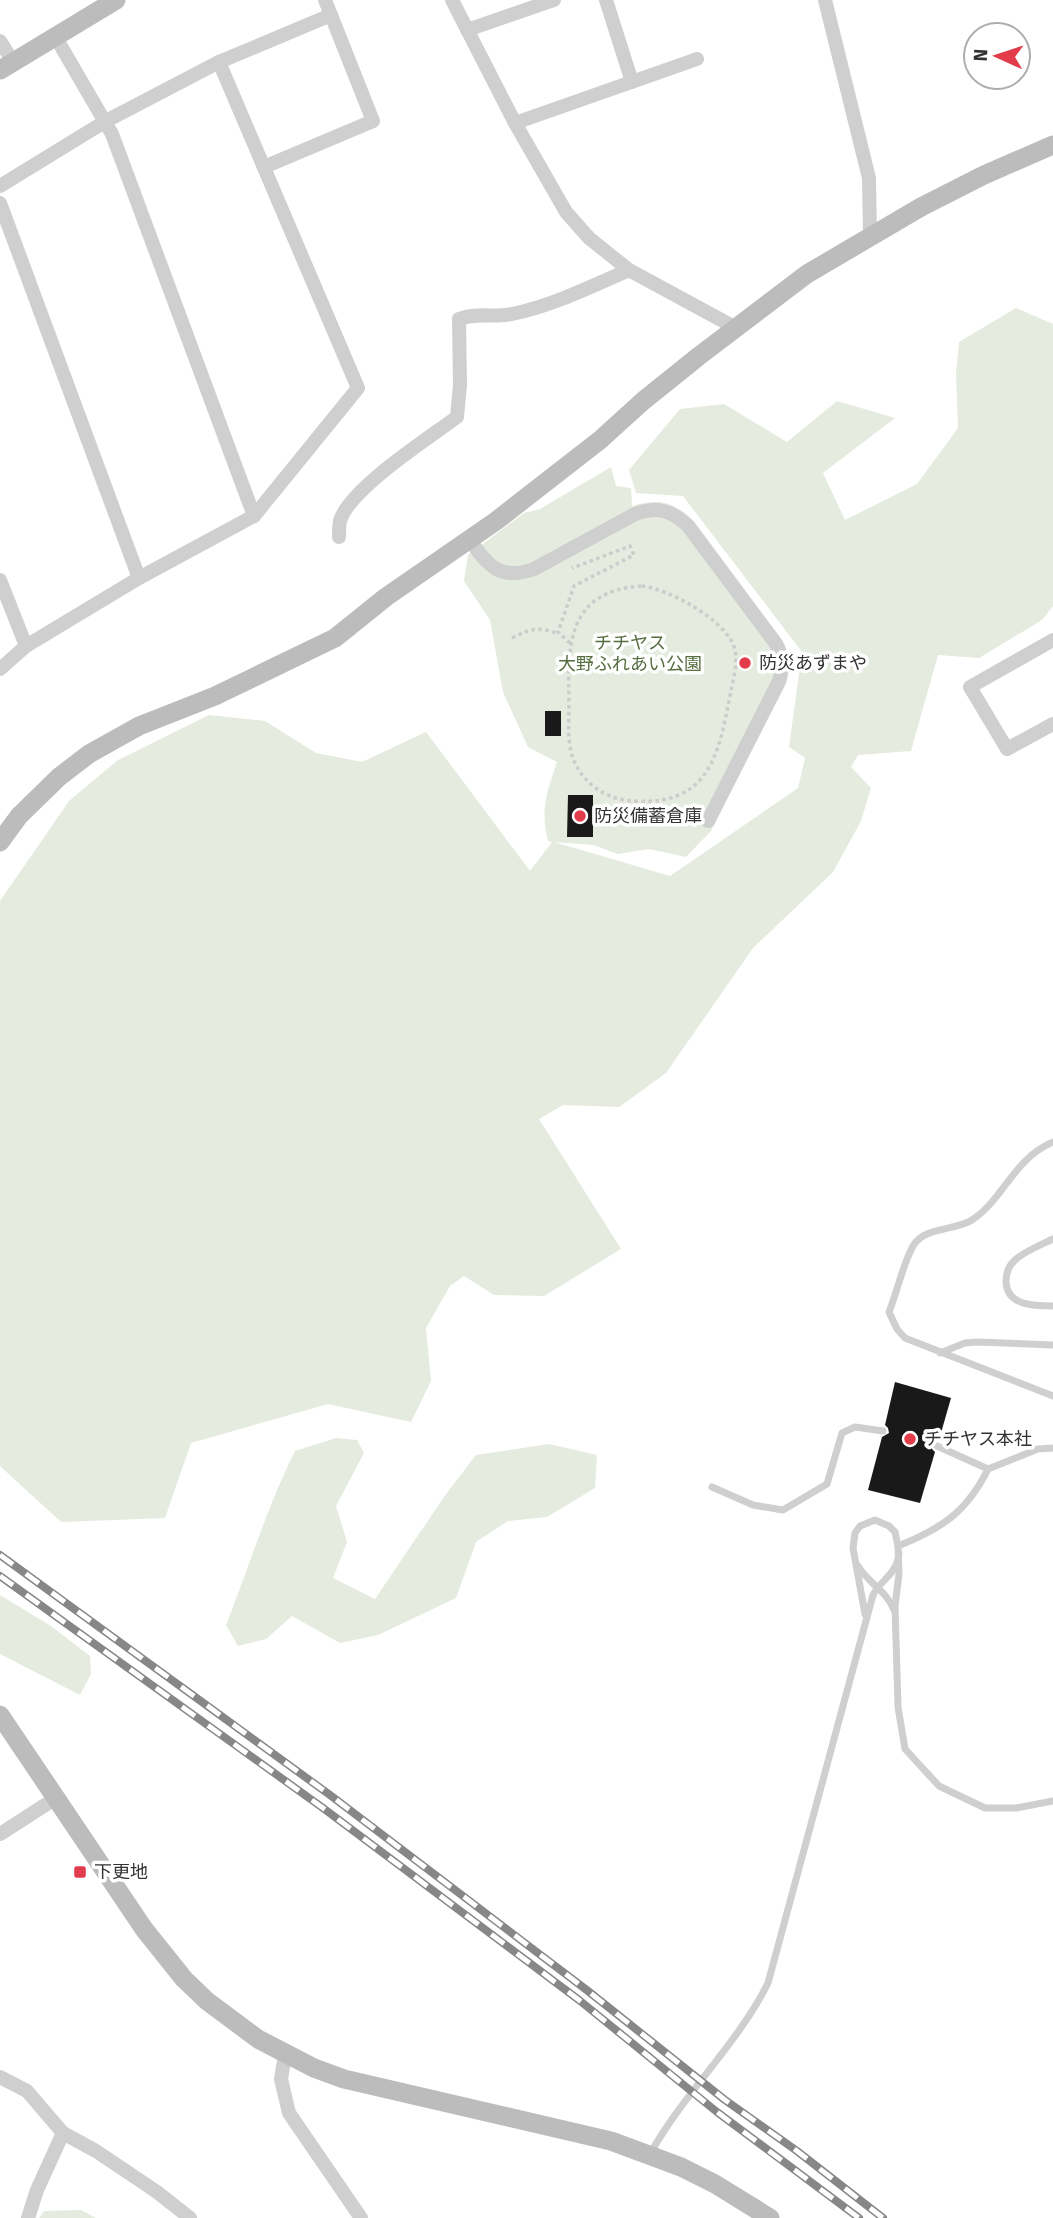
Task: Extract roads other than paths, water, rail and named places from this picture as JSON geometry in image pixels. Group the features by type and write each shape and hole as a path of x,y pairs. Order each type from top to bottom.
{"street":[{"path":"0,41 6,66 116,0"},
{"path":"264,167 373,121 325,0"},
{"path":"452,0 515,123 566,212 589,238 629,270 736,328"},
{"path":"467,30 554,0"},
{"path":"606,0 632,82"},
{"path":"825,0 869,178 870,236"},
{"path":"0,186 106,121 219,62 331,15"},
{"path":"55,36 106,121 254,516"},
{"path":"515,123 696,59"},
{"path":"0,669 26,646 139,578 254,516 358,388 219,62"},
{"path":"0,842 19,816 59,777 89,754 139,726 215,696 335,638 386,597 469,539 600,440 643,401 807,274 870,236 984,175 1053,145"},
{"path":"0,203 139,578"},
{"path":"339,537 340,520 356,497 382,472 457,417 460,385 458,319 469,315 510,315 590,287 629,270"},
{"path":"469,539 491,567 505,573 520,574 649,509 663,510 677,516 688,526 776,645 782,656 783,669 708,821"},
{"path":"0,580 26,646"},
{"path":"1053,640 970,687 1007,749 1053,724"},
{"path":"0,1715 144,1929 184,1979 231,2021 285,2055 354,2081 574,2132 649,2154 715,2184 770,2218"},
{"path":"0,1834 56,1798"},
{"path":"285,2055 281,2079 289,2113 361,2218"},
{"path":"0,2077 27,2091 63,2133 116,2165 190,2218"},
{"path":"27,2218 63,2133"}],"lane":[{"path":"1053,1142 1037,1149 974,1218 925,1235 914,1244 889,1312 905,1338 1053,1396"},
{"path":"1053,1239 1015,1261 1007,1272 1006,1286 1020,1303 1053,1306"},
{"path":"939,1353 965,1343 977,1342 1053,1345"},
{"path":"712,1487 753,1505 783,1510 827,1484 842,1433 855,1427 883,1431"},
{"path":"937,1446 988,1469"},
{"path":"649,2154 672,2117 757,2006 768,1983 873,1595 893,1574 898,1550 961,1510 977,1491 988,1469 1038,1449 1053,1448"},
{"path":"863,1632 865,1601 853,1548 855,1533 867,1522 875,1520 889,1526 894,1532 898,1550 898,1707 905,1749 939,1786 985,1808 1016,1808 1053,1801"},
{"path":"853,1548 858,1567 892,1604 896,1621"}],"railway":[{"path":"0,1555 330,1795 588,1991 725,2100 797,2151 883,2218"},
{"path":"0,1576 323,1808 579,2000 717,2112 859,2218"}],"place":[{"name":"防災あずまや","path":"745,663"},
{"name":"防災備蓄倉庫","path":"580,816"},
{"name":"チチヤス本社","path":"910,1439"},
{"name":"下更地","path":"80,1872"}],"park label":[{"name":"チチヤス 大野ふれあい公園","path":"630,653"}]}
